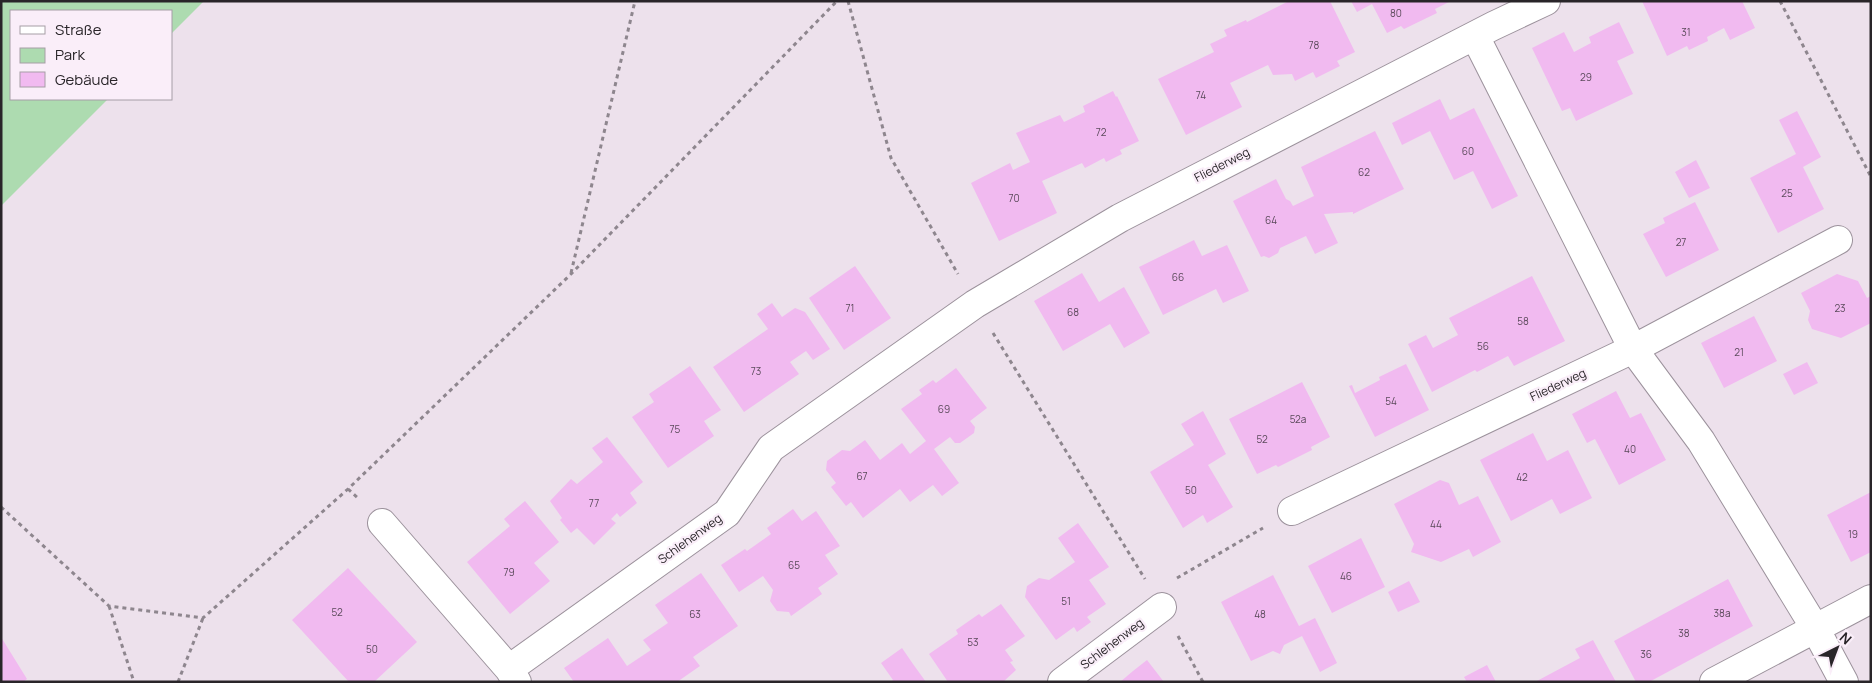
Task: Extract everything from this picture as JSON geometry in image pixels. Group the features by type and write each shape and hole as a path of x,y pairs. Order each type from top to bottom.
{"street":[{"name":"Fliederweg","path":"975,304 1120,218 1546,1"},
{"path":"1475,36 1633,349 1701,441 1814,628 1844,682"},
{"name":"Fliederweg","path":"1292,511 1633,349 1838,240"},
{"name":"Schlehenweg","path":"382,523 513,675 727,513 771,448 975,304"},
{"name":"Schlehenweg","path":"1062,682 1158,599"},
{"path":"1714,682 1871,599"}],"path":[{"path":"571,274 635,1"},
{"path":"178,682 203,618 348,488 571,274 837,1"},
{"path":"848,1 891,158 975,304 1158,599 1203,682"},
{"path":"1780,1 1871,177"},
{"path":"1,507 108,606 134,682"},
{"path":"1158,599 1292,511"},
{"path":"108,606 203,618"}],"green space":[{"path":"1,1 204,1 172,33 172,10 10,10 10,100 107,100 1,206"}],"building":[{"path":"1289,1 1330,1 1355,52 1337,61 1340,66 1316,78 1313,72 1295,81 1292,74 1273,75 1268,65 1230,83 1242,107 1186,135 1158,79 1214,52 1210,44 1227,36 1224,30 1246,20 1247,22"},
{"path":"1351,1 1451,1 1435,9 1437,13 1404,29 1401,26 1387,33 1372,4 1357,12"},
{"path":"1642,1 1742,1 1755,28 1730,40 1724,28 1707,37 1708,41 1689,50 1687,46 1667,56"},
{"path":"1619,22 1634,53 1617,61 1633,94 1576,121 1570,108 1562,111 1532,48 1564,32 1574,52 1591,43 1589,37"},
{"path":"1113,91 1139,141 1120,150 1122,154 1106,162 1104,158 1085,168 1082,163 1042,181 1057,213 999,241 971,183 1010,163 1013,170 1030,162 1016,133 1060,115 1064,122 1085,112 1083,106"},
{"path":"1440,99 1450,120 1474,108 1518,196 1492,209 1473,171 1454,180 1430,131 1402,145 1392,123"},
{"path":"1797,111 1821,157 1803,167 1824,209 1778,233 1750,178 1796,154 1779,120"},
{"path":"1375,131 1404,189 1353,214 1353,212 1324,214 1338,243 1315,254 1306,236 1280,248 1278,253 1269,258 1261,257 1233,201 1276,179 1286,199 1293,206 1314,196 1301,167"},
{"path":"1696,160 1710,188 1689,198 1675,172"},
{"path":"1695,202 1719,250 1666,277 1643,234 1665,223 1663,218"},
{"path":"1194,240 1202,256 1227,245 1249,291 1223,303 1216,289 1163,315 1139,267"},
{"path":"855,266 891,318 844,350 809,298"},
{"path":"1082,273 1099,302 1124,287 1150,333 1124,348 1110,324 1063,351 1034,301"},
{"path":"1837,274 1858,281 1867,298 1871,296 1871,323 1841,338 1812,329 1808,320 1810,311 1801,293"},
{"path":"1532,276 1565,341 1514,366 1508,356 1432,392 1408,344 1426,335 1433,348 1458,335 1449,318"},
{"path":"772,303 782,317 795,308 805,312 830,349 813,360 806,351 790,362 799,374 744,412 713,367 768,329 757,314"},
{"path":"1754,316 1777,361 1724,388 1701,343"},
{"path":"1807,362 1818,383 1794,395 1783,374"},
{"path":"1406,364 1429,410 1375,437 1349,386 1352,385 1355,393 1380,380 1379,377"},
{"path":"690,366 721,410 704,421 714,436 668,468 632,417 654,402 649,394"},
{"path":"956,368 987,408 970,421 975,427 974,433 960,443 955,443 950,437 934,449 959,483 942,496 933,485 910,502 900,489 863,518 851,502 846,506 831,487 836,483 826,470 827,461 842,450 850,451 865,440 880,460 902,443 910,454 926,441 901,409 922,394 919,390 933,380 936,383"},
{"path":"1302,382 1330,437 1311,447 1312,450 1278,467 1276,465 1257,474 1229,419"},
{"path":"1616,391 1630,418 1641,413 1666,460 1619,485 1595,439 1587,443 1572,414"},
{"path":"1203,411 1226,454 1208,465 1233,507 1207,523 1203,515 1183,528 1150,472 1194,445 1181,424"},
{"path":"1533,433 1547,461 1568,450 1592,498 1560,514 1552,499 1511,521 1480,460"},
{"path":"607,437 643,482 630,493 637,503 620,517 617,513 611,519 616,523 594,545 577,528 571,533 560,520 562,518 550,501 571,479 577,484 603,462 592,448"},
{"path":"1440,480 1449,483 1459,505 1478,496 1501,542 1473,557 1469,549 1441,562 1411,552 1414,544 1394,504"},
{"path":"1871,492 1871,552 1851,562 1827,515"},
{"path":"525,501 559,542 534,563 550,581 510,614 467,562 510,526 504,519"},
{"path":"793,509 802,521 816,511 840,546 825,555 838,574 818,588 822,594 791,616 789,612 777,611 770,601 773,590 763,576 739,592 721,565 745,549 747,551 771,534 767,528"},
{"path":"1078,523 1109,567 1089,580 1106,604 1087,617 1091,622 1077,632 1074,627 1056,640 1025,597 1027,586 1039,578 1049,580 1075,562 1058,538"},
{"path":"1361,538 1385,587 1332,613 1308,566"},
{"path":"348,568 417,642 374,682 349,682 292,620"},
{"path":"701,573 738,626 693,657 700,666 677,682 574,682 564,668 608,638 627,666 651,650 643,640 668,623 655,605"},
{"path":"1273,575 1299,626 1315,618 1337,663 1320,672 1302,636 1284,645 1280,654 1273,651 1251,661 1221,602"},
{"path":"1728,579 1753,626 1649,682 1636,682 1614,641"},
{"path":"1409,581 1420,602 1398,612 1388,592"},
{"path":"1001,604 1025,636 1005,650 1013,661 1010,662 1016,670 1003,682 948,682 929,654 958,634 956,630 979,614 982,617"},
{"path":"1,637 27,679 23,682 1,682"},
{"path":"1593,640 1616,682 1535,682 1580,658 1575,649"},
{"path":"902,648 926,682 891,682 893,680 881,663"},
{"path":"1147,660 1164,682 1120,682 1133,671"},
{"path":"1487,665 1496,682 1467,682 1464,677"}]}
